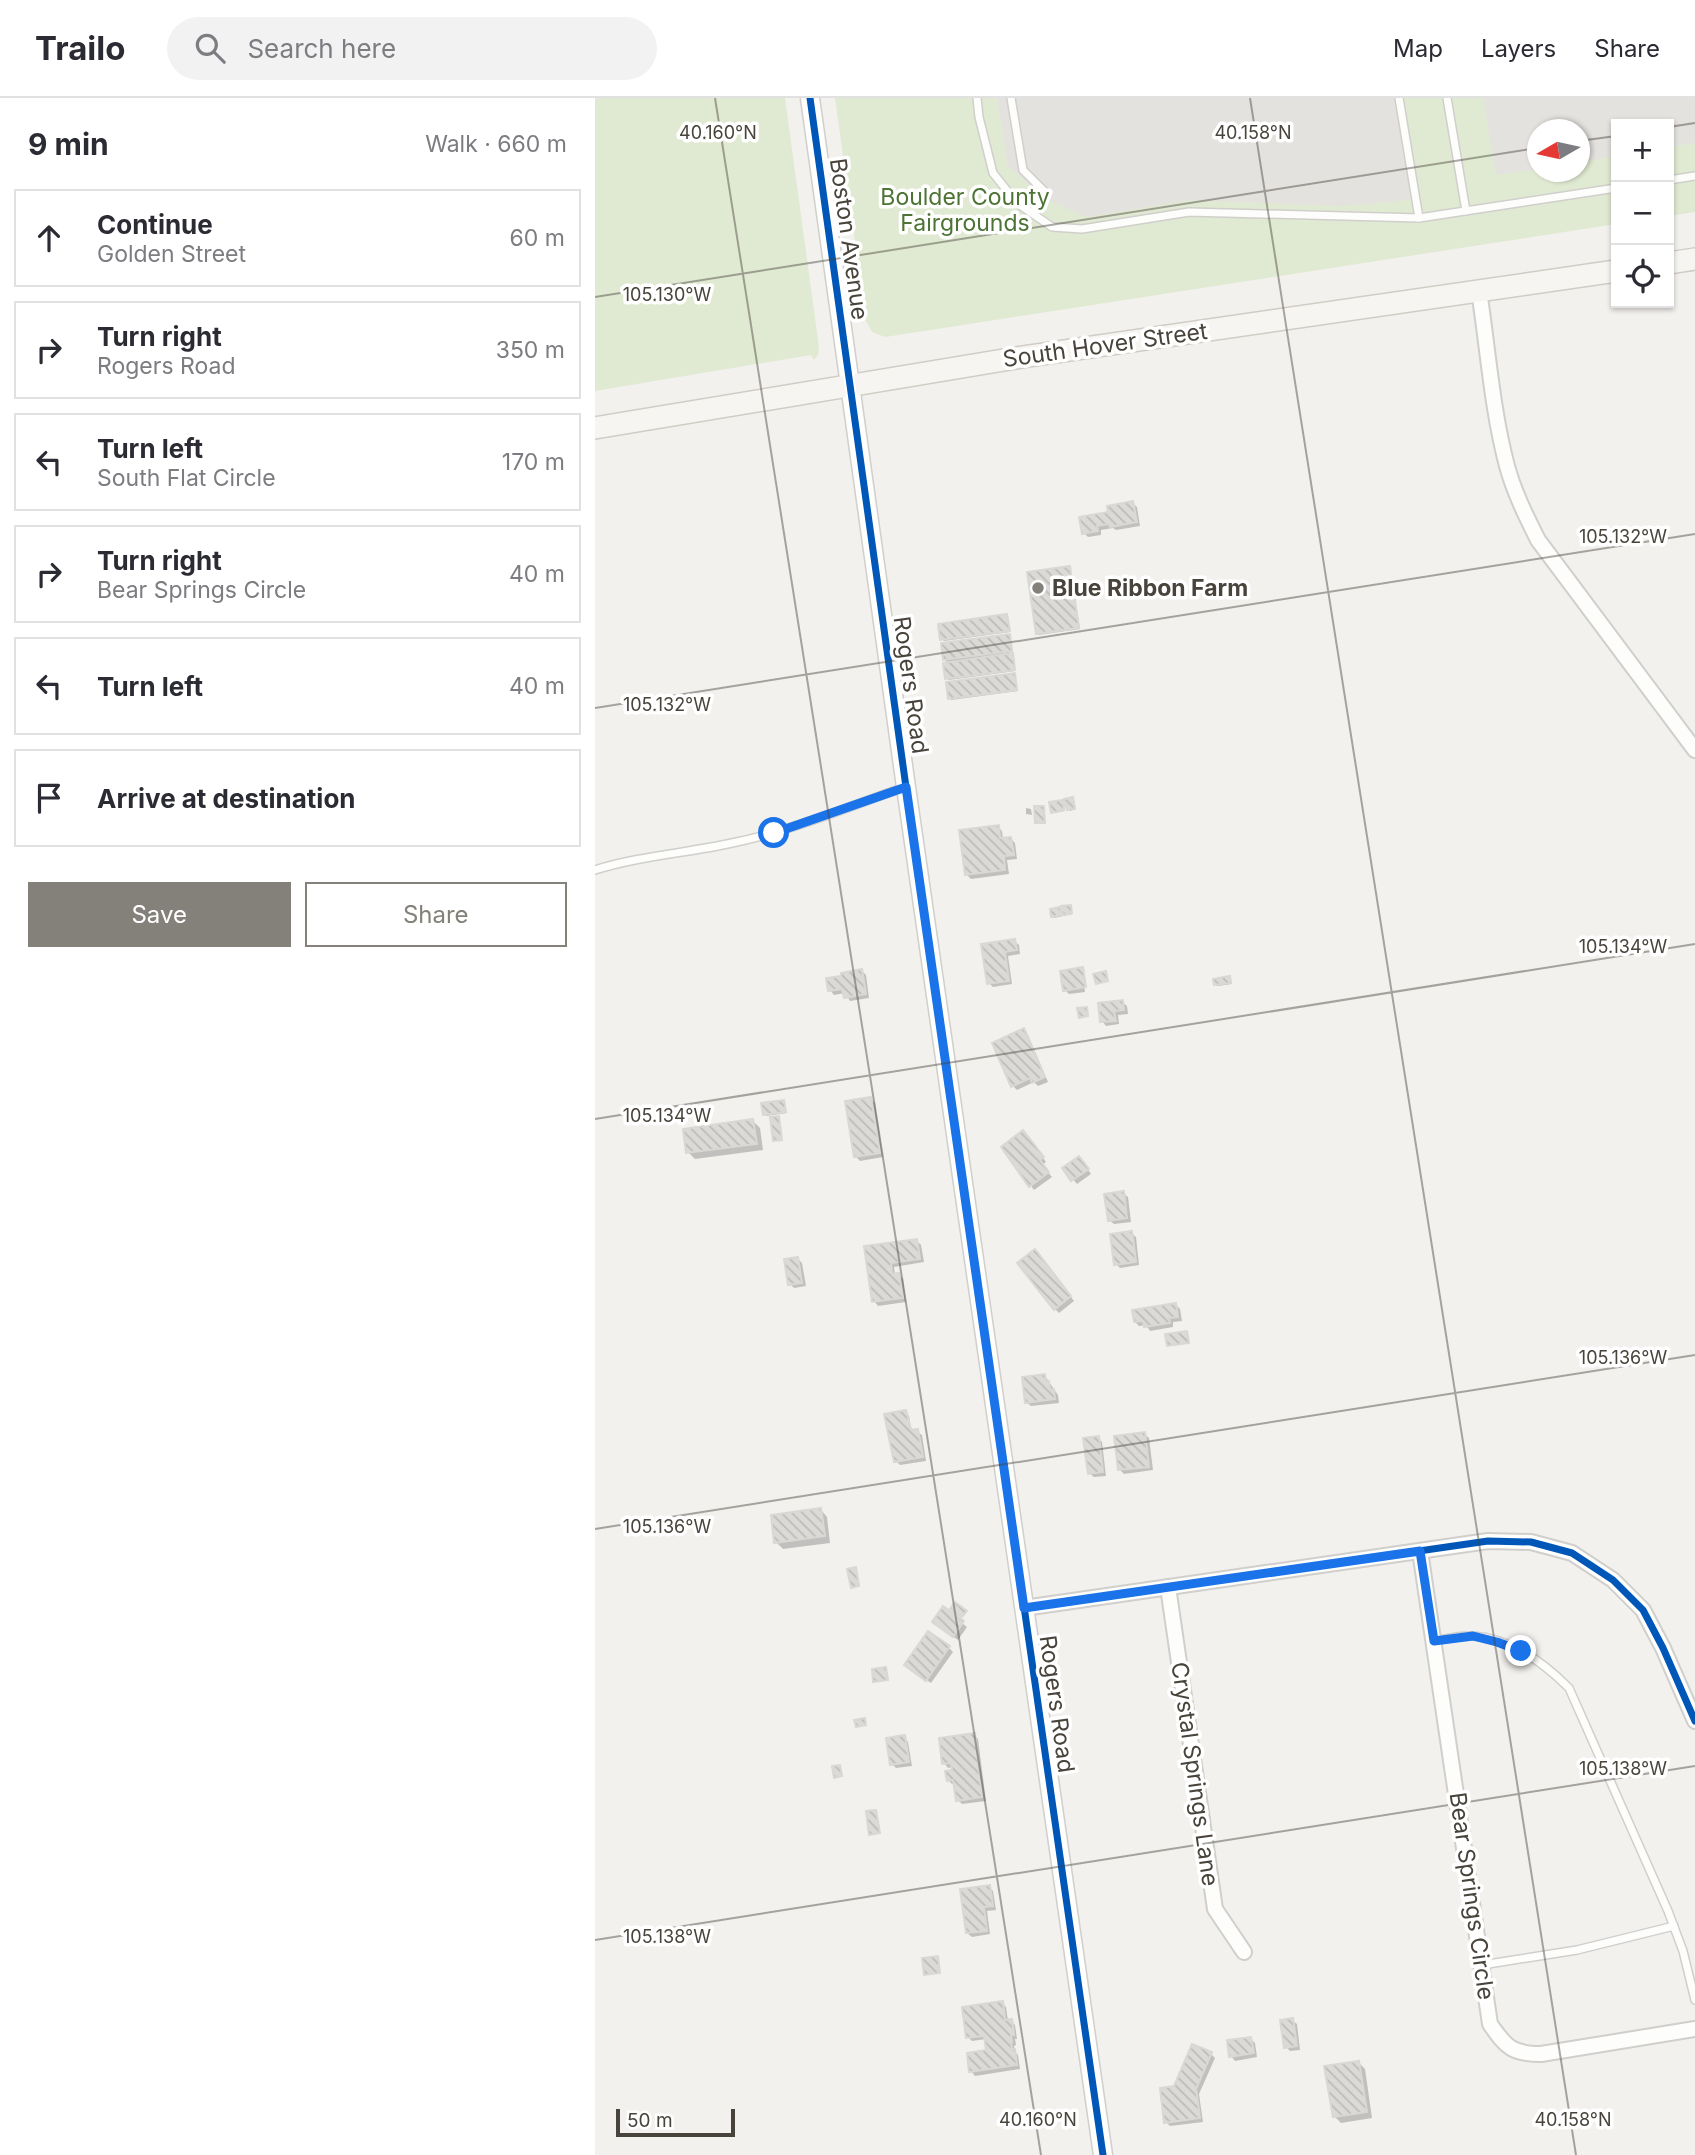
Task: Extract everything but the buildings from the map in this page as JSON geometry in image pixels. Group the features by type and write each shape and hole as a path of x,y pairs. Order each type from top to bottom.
{"main road":[{"path":"1674,262 1695,259"},
{"name":"South Hover Street","path":"595,428 1034,355 1611,272"}],"street":[{"name":"Boston Avenue","path":"810,98 850,385"},
{"path":"1479,291 1501,440 1508,469 1527,517 1538,540 1695,750"},
{"name":"Rogers Road","path":"850,385 1103,2155"},
{"path":"1024,1608 1488,1541 1531,1542 1573,1553 1613,1580 1643,1610 1695,1721"},
{"name":"Bear Springs Circle","path":"1420,1551 1490,2024 1505,2045 1522,2054 1541,2054 1695,2029"},
{"name":"Crystal Springs Lane","path":"1168,1587 1215,1909 1244,1952"}],"lane":[{"path":"977,98 993,173 1017,203 1052,227 1082,229 1189,212 1419,218 1611,189"},
{"path":"1011,98 1023,170 1045,192 1032,213"},
{"path":"1399,98 1419,218"},
{"path":"1447,98 1466,211"},
{"path":"1674,179 1695,176"},
{"path":"595,870 774,833 906,787"},
{"path":"1434,1641 1473,1636 1497,1642 1521,1651 1547,1666 1569,1688 1674,1926 1695,2000"},
{"path":"1482,1965 1577,1950 1674,1926"}],"green space":[{"path":"595,98 785,98 819,347 814,360 811,355 595,391"},
{"name":"Boulder County Fairgrounds","path":"835,98 1695,98 1695,212 1674,215 1674,119 1611,119 1611,225 885,337 872,332 866,321"}],"shaded area":[{"path":"997,98 1401,98 1419,199 1340,206 1189,200 1086,217 1044,198 1008,166"},
{"path":"1483,98 1695,98 1695,143 1674,146 1674,119 1611,119 1611,157 1590,160 1590,119 1527,119 1527,170 1496,175"}],"cycle path":[{"path":"810,98 906,787 1103,2155"},
{"path":"1024,1608 1488,1541 1531,1542 1572,1553 1613,1580 1643,1610 1695,1721"}],"place":[{"name":"Blue Ribbon Farm","path":"1038,588"}],"route":[{"path":"774,833 906,787 1024,1608 1420,1551 1434,1641 1473,1636 1521,1651"}]}
